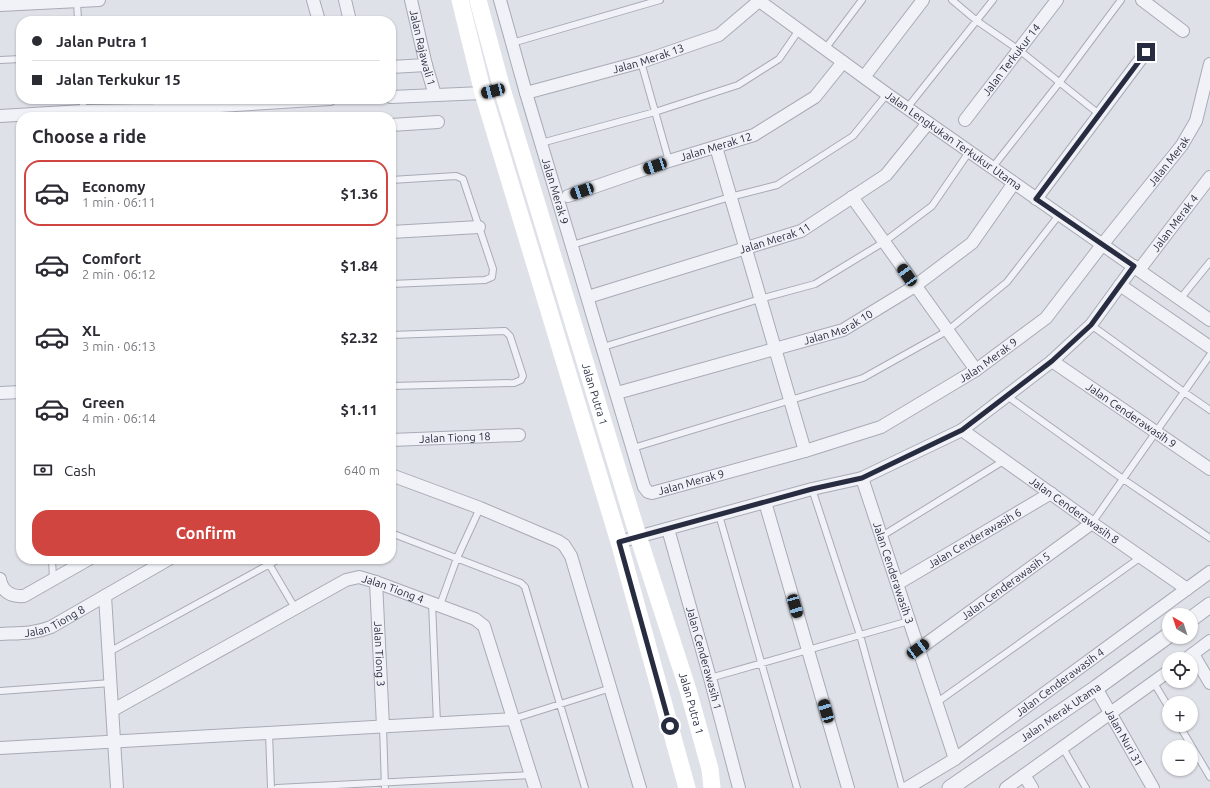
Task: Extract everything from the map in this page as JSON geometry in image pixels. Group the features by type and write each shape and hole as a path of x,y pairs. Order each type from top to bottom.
{"main road":[{"name":"Jalan Putra 1","path":"460,0 483,94 619,542 687,788"},
{"name":"Jalan Putra 1","path":"478,0 502,89 638,536 690,697 710,769 712,788"}],"street":[{"path":"0,5 99,0"},
{"path":"313,0 318,16"},
{"path":"345,0 349,16"},
{"name":"Jalan Rajawali 1","path":"411,0 426,65 435,95"},
{"name":"Jalan Merak 9","path":"500,0 526,93 644,487 648,492 652,493 805,451 881,427 976,370 1046,318 1102,245"},
{"path":"864,77 923,0"},
{"name":"Jalan Terkukur 14","path":"965,120 1057,0"},
{"path":"1142,0 1183,31"},
{"name":"Jalan Lengkukan Terkukur Utama","path":"759,1 992,168 1210,320"},
{"name":"Jalan Merak 13","path":"526,93 641,62 719,35 759,1"},
{"path":"1036,199 1146,52"},
{"name":"Jalan Merak 12","path":"568,196 669,161 754,135 815,97 843,62"},
{"name":"Jalan Merak","path":"1102,245 1182,145 1196,121 1210,64"},
{"path":"396,67 426,65"},
{"path":"396,97 483,94 502,89"},
{"path":"177,112 271,104"},
{"path":"30,112 83,105 138,112"},
{"path":"0,116 16,114"},
{"path":"396,125 438,122"},
{"name":"Jalan Merak 11","path":"588,297 801,231 886,175 928,122"},
{"path":"716,147 805,451"},
{"name":"Jalan Merak 4","path":"619,542 812,489 862,478 962,430 1052,361 1091,325 1120,285 1136,268 1210,177"},
{"name":"Jalan Merak 10","path":"617,393 843,330 915,286 972,243 1014,183"},
{"path":"852,197 976,370"},
{"path":"396,232 479,227"},
{"path":"1120,285 1210,347"},
{"name":"Jalan Cenderawasih 9","path":"1052,361 1210,469"},
{"path":"0,393 16,392"},
{"name":"Jalan Cenderawasih 8","path":"962,430 1187,589"},
{"name":"Jalan Tiong 18","path":"396,440 519,435"},
{"path":"396,477 480,508 558,541 568,550 640,788"},
{"name":"Jalan Cenderawasih 3","path":"862,478 955,759"},
{"name":"Jalan Cenderawasih 6","path":"898,584 1051,493"},
{"path":"765,502 848,788"},
{"name":"Jalan Cenderawasih 5","path":"918,649 1092,523"},
{"name":"Jalan Cenderawasih 1","path":"668,529 739,788"},
{"path":"0,579 3,588 9,594 24,596 80,564"},
{"name":"Jalan Tiong 8","path":"0,634 30,633 51,627 160,564"},
{"name":"Jalan Cenderawasih 4","path":"907,788 955,759 1210,572"},
{"name":"Jalan Tiong 4","path":"113,710 295,608 352,578 359,577 475,619 484,626 535,788"},
{"name":"Jalan Tiong 3","path":"376,582 383,726"},
{"path":"105,596 117,788"},
{"path":"1198,614 1210,605"},
{"name":"Jalan Merak Utama","path":"950,788 1096,688 1162,640"},
{"path":"1195,652 1210,641"},
{"path":"1198,668 1210,683"},
{"path":"1006,788 1162,677"},
{"name":"Jalan Nuri 31","path":"1096,688 1153,788"},
{"path":"0,748 513,719"},
{"path":"1024,776 1032,788"}],"lane":[{"path":"512,43 660,0"},
{"path":"825,49 862,0"},
{"path":"952,0 977,21 1019,50 1099,114"},
{"path":"908,108 993,0"},
{"path":"992,168 1059,83 1121,0"},
{"path":"77,1 78,16"},
{"path":"541,143 655,112 738,85 779,59 799,30"},
{"path":"0,60 16,59"},
{"path":"641,62 669,161"},
{"path":"572,245 730,197 777,185 853,136 888,94"},
{"path":"603,347 760,299 815,284 884,242 932,206 970,152"},
{"path":"396,180 460,177 465,182 493,269 492,277 489,279 396,284"},
{"path":"633,448 863,378 947,331 1007,282 1059,215"},
{"path":"1180,299 1210,262"},
{"path":"1091,325 1210,410"},
{"path":"396,335 505,331 510,336 523,376 521,380 514,383 396,386"},
{"path":"1092,523 1210,355"},
{"path":"1007,396 1123,479 1210,538"},
{"path":"882,536 1005,460"},
{"path":"812,489 860,635 902,788"},
{"path":"437,723 436,604 480,508"},
{"path":"718,515 797,788"},
{"path":"396,535 521,583 525,586 585,788"},
{"path":"936,703 1141,557"},
{"path":"52,564 54,579"},
{"path":"109,652 264,564"},
{"path":"269,564 295,608"},
{"path":"710,678 909,621"},
{"path":"0,691 111,683"},
{"path":"1154,683 1162,696"},
{"path":"513,719 611,688"},
{"path":"383,726 385,785"},
{"path":"269,732 271,788"},
{"path":"1183,732 1210,776"},
{"path":"1063,748 1086,788"},
{"path":"277,788 385,785 531,775"}],"route":[{"path":"670,726 619,542 812,489 862,478 962,430 1052,361 1091,325 1134,266 1036,199 1146,52"}]}
